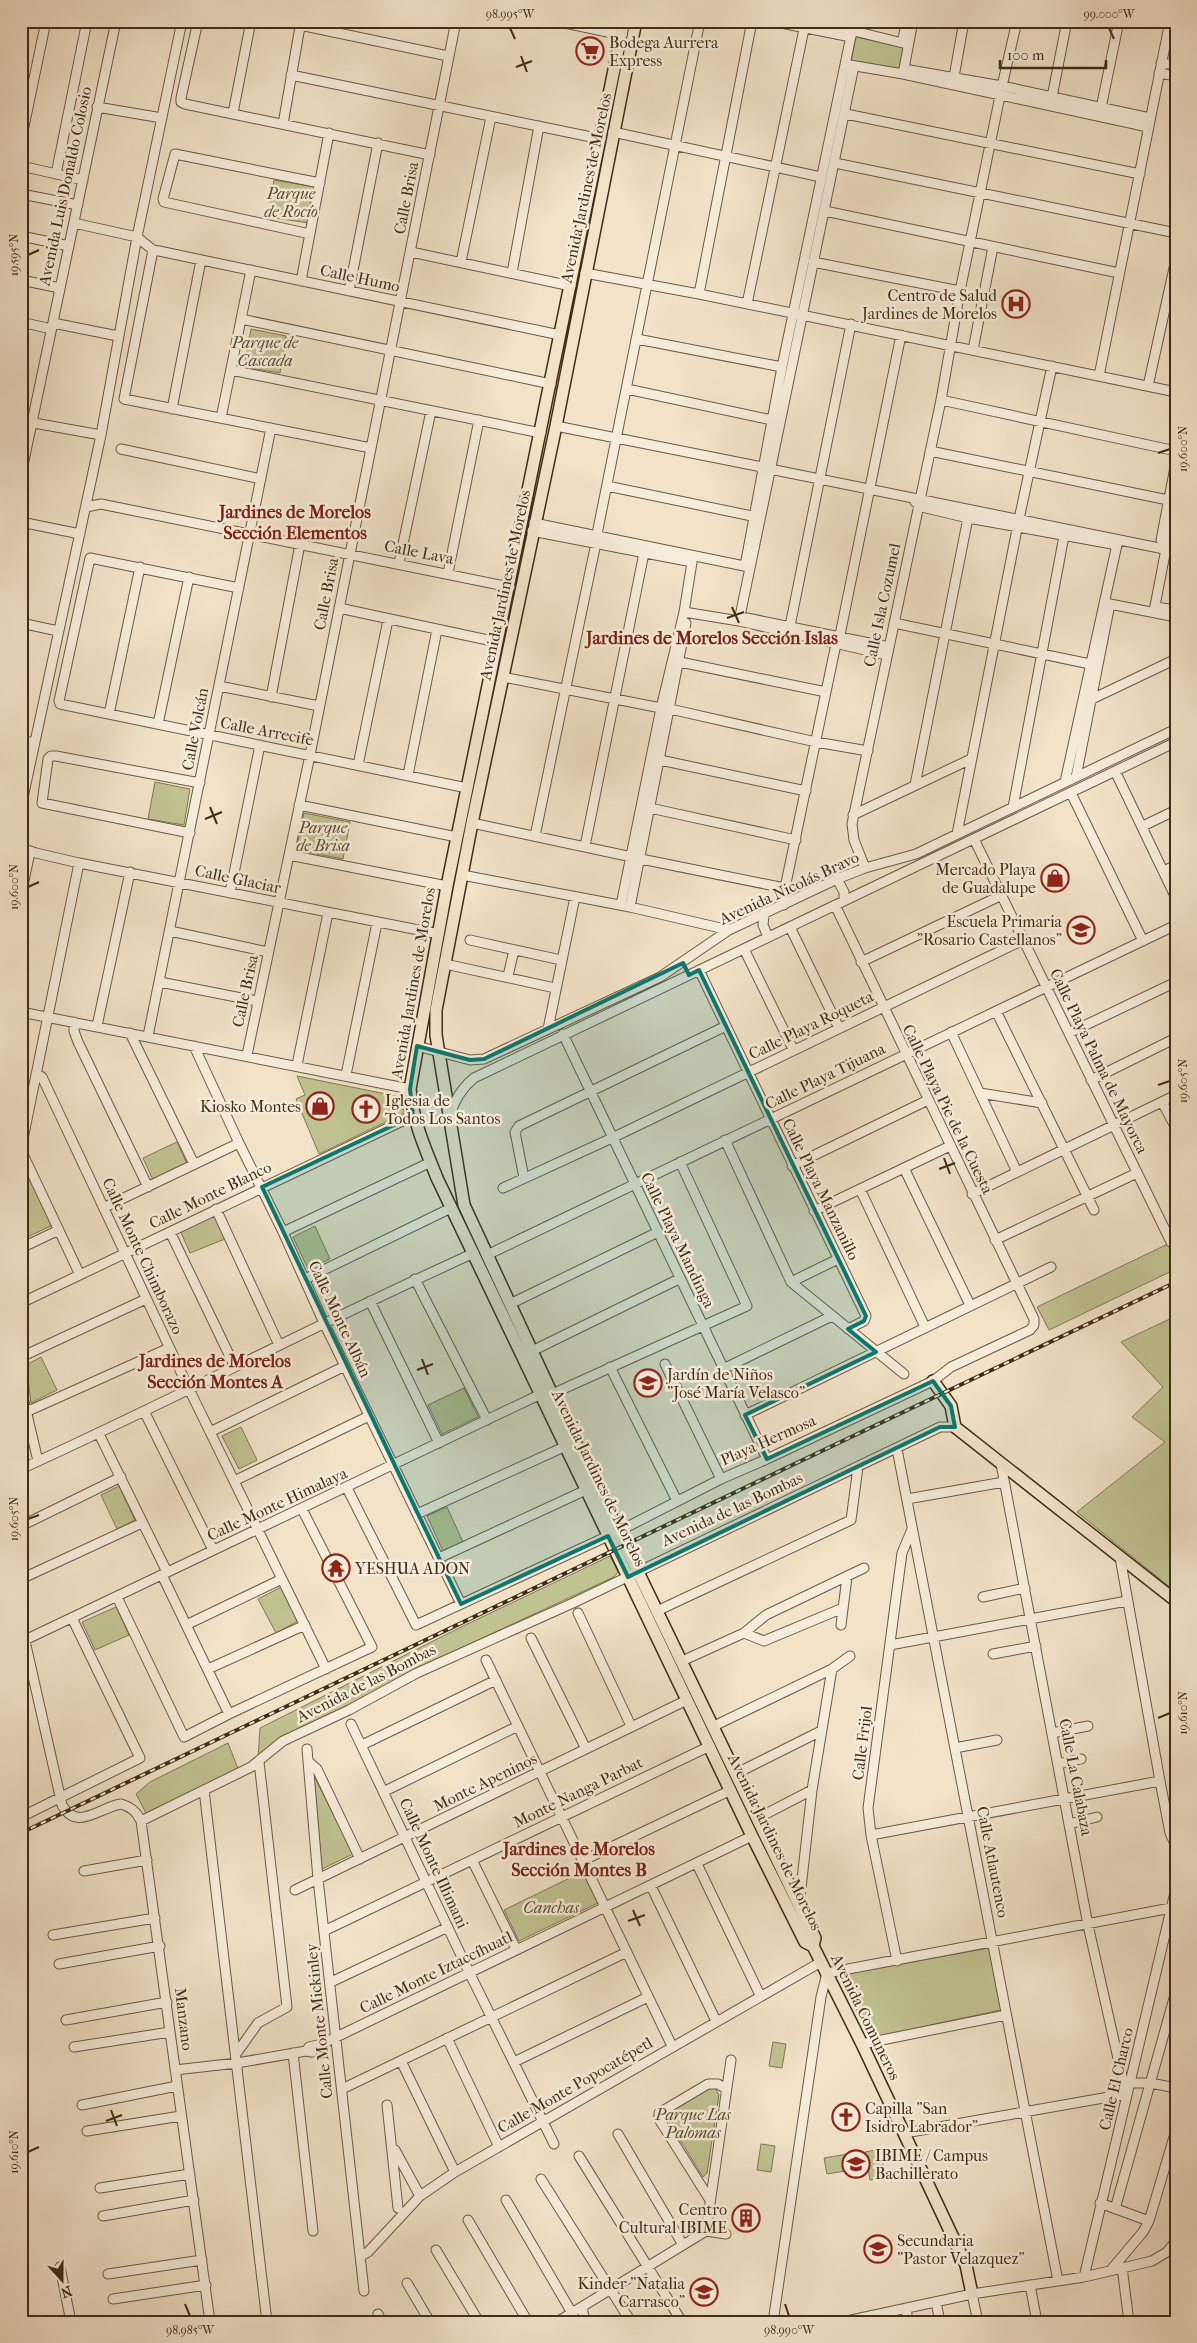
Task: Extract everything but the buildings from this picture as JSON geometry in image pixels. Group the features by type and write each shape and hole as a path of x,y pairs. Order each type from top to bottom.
{"main road":[{"name":"Avenida Jardines de Morelos","path":"624,21 614,132 584,273 571,312 560,335 510,587 447,886 410,1089 413,1116 437,1178 547,1394 633,1574 687,1700 752,1836 805,1942 813,1946 815,1938 714,1726 657,1611 633,1574"},
{"name":"Avenida Jardines de Morelos","path":"547,1394 532,1350 464,1205 438,1052 436,1010 472,823 533,527 556,426 571,312 571,286 601,139 636,21"},
{"path":"547,405 559,407"},
{"path":"488,691 500,693"},
{"path":"437,1178 448,1175 457,1169"},
{"path":"933,1381 951,1406 955,1427 1176,1601"},
{"name":"Avenida Jardines de Morelos","path":"558,1418 566,1446 586,1490 614,1534"},
{"path":"721,1769 734,1768"},
{"name":"Avenida Comuneros","path":"813,1946 905,2133 966,2266 972,2294"}],"street":[{"path":"21,141 46,21"},
{"path":"56,174 87,21"},
{"name":"Avenida Luis Donaldo Colosio","path":"21,475 26,438 34,423 96,107 116,21"},
{"path":"21,807 101,435 137,237 182,21"},
{"path":"198,21 182,102 430,155"},
{"path":"233,114 251,21"},
{"name":"Calle Brisa","path":"247,1055 310,755 456,21"},
{"path":"555,21 622,35"},
{"path":"535,836 700,21"},
{"path":"699,294 752,21"},
{"path":"771,21 804,29 851,34 905,43"},
{"path":"813,21 851,34"},
{"path":"903,72 906,21"},
{"path":"905,43 913,21"},
{"path":"954,77 964,21"},
{"name":"Calle Isla Cozumel","path":"865,868 854,840 853,815 868,751 917,501 941,400 960,291 1016,21"},
{"path":"1052,97 1067,21"},
{"path":"1101,108 1119,21"},
{"path":"1099,376 1170,21"},
{"path":"283,124 300,23 448,56"},
{"path":"747,304 804,29"},
{"path":"747,566 814,235 822,177 851,34"},
{"path":"1162,63 1176,65"},
{"path":"845,64 954,77 1001,91"},
{"path":"771,443 772,420 782,367 813,262 814,235 825,212 846,114 854,66"},
{"path":"903,72 1149,122"},
{"path":"1159,73 1176,76"},
{"path":"292,75 601,139"},
{"path":"1025,96 1052,97 1101,108 1149,122"},
{"path":"96,107 162,118"},
{"path":"846,114 1140,174"},
{"path":"461,262 491,117"},
{"path":"512,273 539,126"},
{"path":"614,132 822,177"},
{"path":"301,281 329,133"},
{"path":"349,291 378,143"},
{"path":"310,234 164,202 163,199 175,154 320,183"},
{"path":"835,163 1176,233"},
{"path":"21,166 83,180"},
{"path":"21,194 78,205"},
{"path":"825,212 1119,273"},
{"path":"74,223 137,237 153,250 124,399 370,448"},
{"path":"21,236 69,246"},
{"path":"973,350 993,247"},
{"name":"Calle Humo","path":"153,250 560,335"},
{"path":"411,252 571,286"},
{"path":"1148,386 1176,259"},
{"path":"172,409 200,260"},
{"path":"813,262 960,291"},
{"path":"221,418 251,270"},
{"path":"584,273 851,324 1176,392"},
{"path":"21,280 60,288"},
{"path":"241,319 390,352 551,384"},
{"path":"21,322 118,336"},
{"path":"790,626 851,324"},
{"path":"784,905 785,888 901,335"},
{"path":"637,339 782,367"},
{"path":"957,834 1018,524 1052,366"},
{"path":"231,370 541,433"},
{"path":"627,389 772,420"},
{"path":"941,400 1176,450"},
{"path":"399,563 431,411"},
{"path":"448,573 479,420"},
{"path":"34,423 101,435"},
{"path":"556,426 820,479 1064,536 1162,549"},
{"name":"Calle Volcán","path":"148,1036 271,428"},
{"path":"121,449 261,479"},
{"path":"930,451 1172,499"},
{"path":"1154,609 1162,549 1172,499 1176,462"},
{"path":"740,619 752,516 766,468"},
{"path":"607,486 752,516"},
{"path":"917,501 968,518 1018,524 1117,543"},
{"name":"Calle Lava","path":"86,507 101,504 510,587"},
{"path":"916,785 968,518"},
{"path":"21,522 80,534"},
{"path":"533,527 596,538 644,553 747,566"},
{"path":"1013,808 1064,536"},
{"path":"1065,782 1092,699 1117,543"},
{"path":"271,697 300,544"},
{"path":"620,544 689,553 693,559 680,662 666,709"},
{"path":"585,846 644,553"},
{"name":"Calle Arrecife","path":"140,568 90,558 59,700 60,704 467,788"},
{"path":"109,714 140,568 239,588"},
{"path":"158,724 189,577"},
{"path":"1107,603 1176,610"},
{"path":"1076,777 1090,664 1107,603"},
{"path":"339,608 498,642"},
{"path":"1154,609 1176,617"},
{"path":"686,612 790,626 813,634"},
{"path":"626,906 686,612"},
{"path":"740,619 888,651"},
{"path":"358,765 388,620"},
{"path":"21,623 58,631"},
{"path":"894,623 1042,652 1090,664"},
{"path":"408,775 437,630"},
{"path":"1092,699 1176,659"},
{"path":"680,662 826,692"},
{"path":"503,677 666,709 816,742 868,751"},
{"path":"219,686 319,706"},
{"name":"Avenida Nicolás Bravo","path":"417,1046 470,1060 484,1059 641,986 682,963 730,930 837,879 865,868 911,856 1176,729"},
{"path":"641,833 650,808 660,760 661,734"},
{"path":"21,740 34,743"},
{"path":"449,1121 452,1106 464,1086 474,1078 1176,742"},
{"path":"230,893 260,745"},
{"path":"190,833 42,803 48,759 51,756 56,756 200,783"},
{"path":"660,760 806,791"},
{"path":"853,815 971,760"},
{"path":"1093,769 1097,780"},
{"path":"1115,771 1176,898"},
{"path":"1071,793 1142,941"},
{"path":"299,805 457,837"},
{"path":"650,808 796,840"},
{"path":"1142,826 1176,810"},
{"path":"472,823 785,888"},
{"name":"Calle Playa Palma de Mayorca","path":"974,839 1171,1242"},
{"name":"Calle Glaciar","path":"21,848 30,852 80,863 439,934"},
{"path":"21,895 30,852"},
{"path":"289,854 447,886"},
{"path":"80,863 21,1149 80,1275"},
{"path":"1164,871 1176,866"},
{"path":"97,1026 130,872"},
{"path":"462,875 626,906 730,930"},
{"path":"837,879 844,892 844,901"},
{"path":"860,962 1002,895"},
{"path":"548,1030 574,897"},
{"name":"Calle Playa Pie de la Cuesta","path":"835,905 860,962 1034,1319 1034,1325"},
{"path":"297,1065 328,913"},
{"path":"764,915 763,925 768,937"},
{"path":"346,1075 377,923"},
{"name":"Calle Playa Tijuana","path":"487,1255 1176,924"},
{"path":"790,926 839,1028"},
{"path":"170,931 268,952"},
{"path":"470,940 561,960"},
{"name":"Calle Playa Roqueta","path":"503,1188 612,1138 793,1049 1023,940"},
{"path":"744,949 793,1049"},
{"path":"508,976 514,950"},
{"name":"Calle Playa Manzanillo","path":"682,963 695,972 726,1026 814,1212 866,1316 864,1321 848,1329"},
{"path":"445,964 508,976 556,988"},
{"path":"160,982 257,1001"},
{"path":"1069,1033 1176,982"},
{"path":"996,1011 1094,1210"},
{"path":"21,1012 247,1055 410,1089"},
{"path":"74,1022 74,1031 78,1042 148,1187"},
{"path":"524,1178 516,1129 590,1091 726,1026"},
{"path":"952,1032 1018,1172"},
{"path":"130,1033 194,1164"},
{"name":"Calle Playa Mandinga","path":"563,1034 679,1279 704,1326 723,1370 768,1459"},
{"path":"1091,1080 1176,1038"},
{"path":"515,1045 520,1055"},
{"name":"Calle Monte Albán","path":"194,1046 239,1143 262,1187 324,1323 461,1604"},
{"name":"Calle Monte Chimborazo","path":"36,1074 42,1077 105,1207 169,1348 326,1669"},
{"path":"980,1093 1042,1103"},
{"path":"972,1194 1176,1095"},
{"path":"792,1166 928,1100"},
{"path":"1162,1102 1176,1128"},
{"name":"Calle Monte Blanco","path":"21,1303 413,1116"},
{"path":"725,1140 791,1282 904,1374"},
{"path":"105,1207 239,1143"},
{"path":"814,1212 950,1146"},
{"path":"283,1232 431,1162"},
{"name":"Calle Monte Himalaya","path":"25,1640 487,1420 747,1306 680,1162"},
{"path":"904,1168 970,1305"},
{"path":"994,1240 1136,1172"},
{"path":"860,1189 925,1327"},
{"path":"305,1279 452,1208"},
{"path":"216,1209 279,1345"},
{"path":"21,1248 59,1230"},
{"path":"170,1232 235,1367"},
{"path":"510,1304 658,1232"},
{"path":"21,1468 99,1434 324,1323 474,1253"},
{"path":"791,1282 838,1259"},
{"path":"745,1414 1051,1268"},
{"path":"416,1279 487,1420"},
{"path":"532,1350 679,1279"},
{"path":"21,1357 146,1299"},
{"path":"370,1301 439,1443"},
{"path":"723,1370 832,1316"},
{"name":"Playa Hermosa","path":"347,1488 416,1625 614,1534 721,1479 768,1459 933,1381 951,1367 1030,1330 1034,1325"},
{"path":"26,1412 169,1348"},
{"path":"665,1364 721,1479"},
{"path":"210,1432 345,1366"},
{"path":"610,1367 677,1501"},
{"path":"21,1389 38,1461"},
{"path":"144,1411 214,1550"},
{"path":"234,1481 369,1416"},
{"name":"Avenida de las Bombas","path":"141,1821 259,1762 283,1741 333,1718 416,1673 481,1646 940,1427 955,1427"},
{"path":"99,1434 121,1477 186,1625 229,1714"},
{"path":"417,1514 566,1446"},
{"name":"Calle Atlautenco","path":"897,1449 1058,2281"},
{"name":"Calle La Calabaza","path":"1001,1464 1088,1925 1126,2094"},
{"path":"657,1611 851,1520 858,1467"},
{"path":"21,1526 121,1477"},
{"path":"907,1499 1004,1482"},
{"path":"439,1558 586,1490"},
{"path":"117,1597 184,1737 372,1647 302,1509"},
{"path":"21,1579 142,1523"},
{"name":"Calle Frijol","path":"896,1961 871,1835 868,1808 902,1553 912,1529"},
{"path":"1120,1557 1170,1833 1176,1846"},
{"path":"682,1662 744,1633 766,1615 864,1568"},
{"path":"841,1626 847,1577"},
{"path":"186,1625 282,1579"},
{"path":"983,1597 1024,1588"},
{"path":"890,1645 1127,1601"},
{"path":"744,1633 764,1641 843,1608"},
{"path":"578,1613 631,1726"},
{"path":"21,1817 140,1758 72,1618"},
{"path":"21,1624 61,1798 66,1812 75,1817 91,1816 112,1805 121,1804 130,1807 141,1821"},
{"path":"208,1669 305,1625"},
{"path":"531,1638 586,1749"},
{"path":"993,1654 1036,1646"},
{"path":"714,1726 832,1669 850,1656"},
{"path":"486,1660 672,2046"},
{"path":"799,1906 812,1790 832,1669"},
{"path":"362,1745 496,1680"},
{"name":"Monte Apeninos","path":"295,1890 687,1700"},
{"name":"Calle Monte Illimani","path":"351,1724 406,1836 469,1972 554,2144"},
{"path":"384,1791 518,1726"},
{"path":"1052,1733 1088,1726"},
{"path":"734,1768 821,1730"},
{"path":"956,1748 997,1740"},
{"name":"Monte Nanga Parbat","path":"324,1931 710,1746"},
{"name":"Calle Monte Mickinley","path":"307,1749 318,1879 364,2291"},
{"path":"1058,1764 1081,1759"},
{"path":"308,1761 317,1769 360,1858"},
{"path":"236,2058 258,2023 287,2007 259,1762"},
{"path":"871,1835 1160,1781"},
{"path":"204,1790 268,2322"},
{"path":"584,1860 731,1790"},
{"path":"758,1818 812,1790"},
{"path":"1069,1824 1097,1817"},
{"name":"Manzano","path":"141,1821 160,1946 177,2086 210,2322"},
{"name":"Calle Monte Iztaccíhuatl","path":"175,2070 236,2058 293,2054 306,2051 752,1836"},
{"path":"84,1871 147,1860"},
{"path":"472,1860 516,1950"},
{"path":"697,1864 760,1996"},
{"path":"651,1886 716,2021"},
{"name":"Calle El Charco","path":"1084,2276 1126,2094 1174,1907 1176,1888"},
{"path":"773,2322 819,2006 827,1974 1174,1907"},
{"path":"53,1935 155,1918"},
{"path":"331,1982 448,1927"},
{"path":"59,1964 160,1946"},
{"path":"342,2089 627,1952"},
{"name":"Calle Monte Popocatépetl","path":"361,2256 368,2252 420,2196 455,2172 821,1962"},
{"path":"1115,2209 1176,1991"},
{"path":"514,2062 648,1997"},
{"path":"66,2020 167,2002"},
{"path":"862,2044 1006,2015"},
{"path":"74,2047 170,2032"},
{"path":"447,2038 499,2147"},
{"path":"293,2054 314,2231"},
{"path":"706,2231 731,2060"},
{"path":"401,2061 455,2172"},
{"path":"1130,2083 1150,2083 1176,2088"},
{"path":"710,2200 659,2119 660,2113 708,2084 718,2084 726,2089"},
{"path":"82,2105 177,2086"},
{"path":"905,2133 1126,2094"},
{"path":"387,2105 393,2146 398,2208"},
{"path":"87,2131 181,2116"},
{"path":"1110,2271 1149,2221 1176,2130"},
{"path":"618,2134 683,2246"},
{"path":"393,2146 420,2196"},
{"path":"579,2156 682,2322"},
{"path":"100,2188 190,2174"},
{"path":"541,2179 631,2322"},
{"path":"103,2216 194,2200"},
{"path":"506,2200 572,2313"},
{"path":"1100,2203 1149,2221"},
{"path":"468,2220 528,2322"},
{"path":"557,2322 706,2231 726,2234"},
{"path":"842,2322 972,2294 1110,2271 1160,2258 1176,2241"},
{"path":"436,2250 479,2322"},
{"path":"108,2274 202,2260"},
{"path":"60,2267 71,2322"},
{"path":"1122,2268 1129,2322"},
{"path":"407,2283 430,2322"},
{"path":"113,2299 206,2285"},
{"path":"1030,2285 1037,2322"},
{"path":"972,2294 978,2322"},
{"path":"936,2302 940,2322"},
{"path":"21,2305 24,2322"},
{"path":"582,2307 585,2322"},
{"path":"906,2308 908,2322"},
{"path":"1053,2322 1059,2322"}],"highlighted area":[{"path":"683,963 689,975 699,970 866,1316 864,1321 848,1329 876,1352 745,1415 767,1459 933,1381 951,1406 955,1427 940,1427 628,1577 608,1536 461,1604 262,1187 413,1116 410,1089 417,1046 470,1060 484,1059"}],"green space":[{"path":"856,37 904,47 899,71 851,62"},
{"name":"Parque de Rocío","path":"274,180 315,187 309,223 268,217"},
{"name":"Parque de Cascada","path":"251,329 286,336 280,373 244,367"},
{"path":"155,782 190,789 184,825 148,819"},
{"name":"Parque de Brisa","path":"304,813 350,822 343,859 296,850"},
{"path":"297,1076 401,1097 404,1113 319,1154 296,1099 305,1095"},
{"path":"177,1142 187,1164 153,1180 143,1158"},
{"path":"29,1173 53,1225 21,1240 21,1200"},
{"path":"215,1216 225,1239 190,1253 180,1230"},
{"path":"315,1226 330,1259 308,1269 293,1237"},
{"path":"1176,1240 1176,1269 1049,1330 1037,1307"},
{"path":"1176,1316 1176,1592 1077,1512 1165,1442 1132,1417 1163,1387 1121,1342"},
{"path":"41,1357 57,1390 31,1403 26,1365"},
{"path":"464,1388 478,1417 442,1434 428,1405"},
{"path":"241,1427 257,1460 239,1469 222,1436"},
{"path":"119,1486 135,1520 117,1529 101,1495"},
{"path":"447,1507 463,1542 443,1551 427,1516"},
{"path":"610,1556 618,1572 614,1577 424,1665 347,1706 258,1759 260,1728 459,1628"},
{"path":"281,1587 298,1621 276,1633 258,1599"},
{"path":"116,1607 129,1635 95,1650 82,1622"},
{"path":"228,1743 239,1771 147,1815 136,1794 150,1782"},
{"path":"314,1776 353,1854 322,1869"},
{"name":"Canchas","path":"582,1872 598,1903 519,1941 504,1910"},
{"path":"989,1948 1001,2010 870,2038 840,1975"},
{"path":"773,2042 786,2044 782,2068 769,2066"},
{"name":"Parque Las Palomas","path":"710,2088 715,2088 719,2095 707,2173 703,2177 666,2117 671,2110"},
{"path":"761,2144 775,2146 771,2172 757,2170"},
{"path":"881,2149 885,2178 870,2180 865,2152"},
{"path":"854,2153 857,2169 827,2174 824,2158"}],"railway":[{"path":"21,1833 1176,1282"}],"place":[{"name":"Bodega Aurrera Express","path":"590,51"},
{"name":"Centro de Salud Jardines de Morelos","path":"1016,304"},
{"name":"Mercado Playa de Guadalupe","path":"1055,878"},
{"name":"Escuela Primaria \"Rosario Castellanos\"","path":"1081,930"},
{"name":"Kiosko Montes","path":"320,1106"},
{"name":"Iglesia de Todos Los Santos","path":"366,1109"},
{"name":"Jardín de Niños \"José María Velasco\"","path":"648,1383"},
{"name":"YESHUA ADON","path":"336,1568"},
{"name":"Capilla \"San Isidro Labrador\"","path":"846,2117"},
{"name":"IBIME / Campus Bachillerato","path":"856,2164"},
{"name":"Centro Cultural IBIME","path":"746,2218"},
{"name":"Secundaria \"Pastor Velazquez\"","path":"878,2249"},
{"name":"Kinder \"Natalia Carrasco\"","path":"704,2292"}],"district":[{"name":"Jardines de Morelos Sección Elementos","path":"295,522"},
{"name":"Jardines de Morelos Sección Islas","path":"712,638"},
{"name":"Jardines de Morelos Sección Montes A","path":"215,1371"},
{"name":"Jardines de Morelos Sección Montes B","path":"579,1859"}]}
